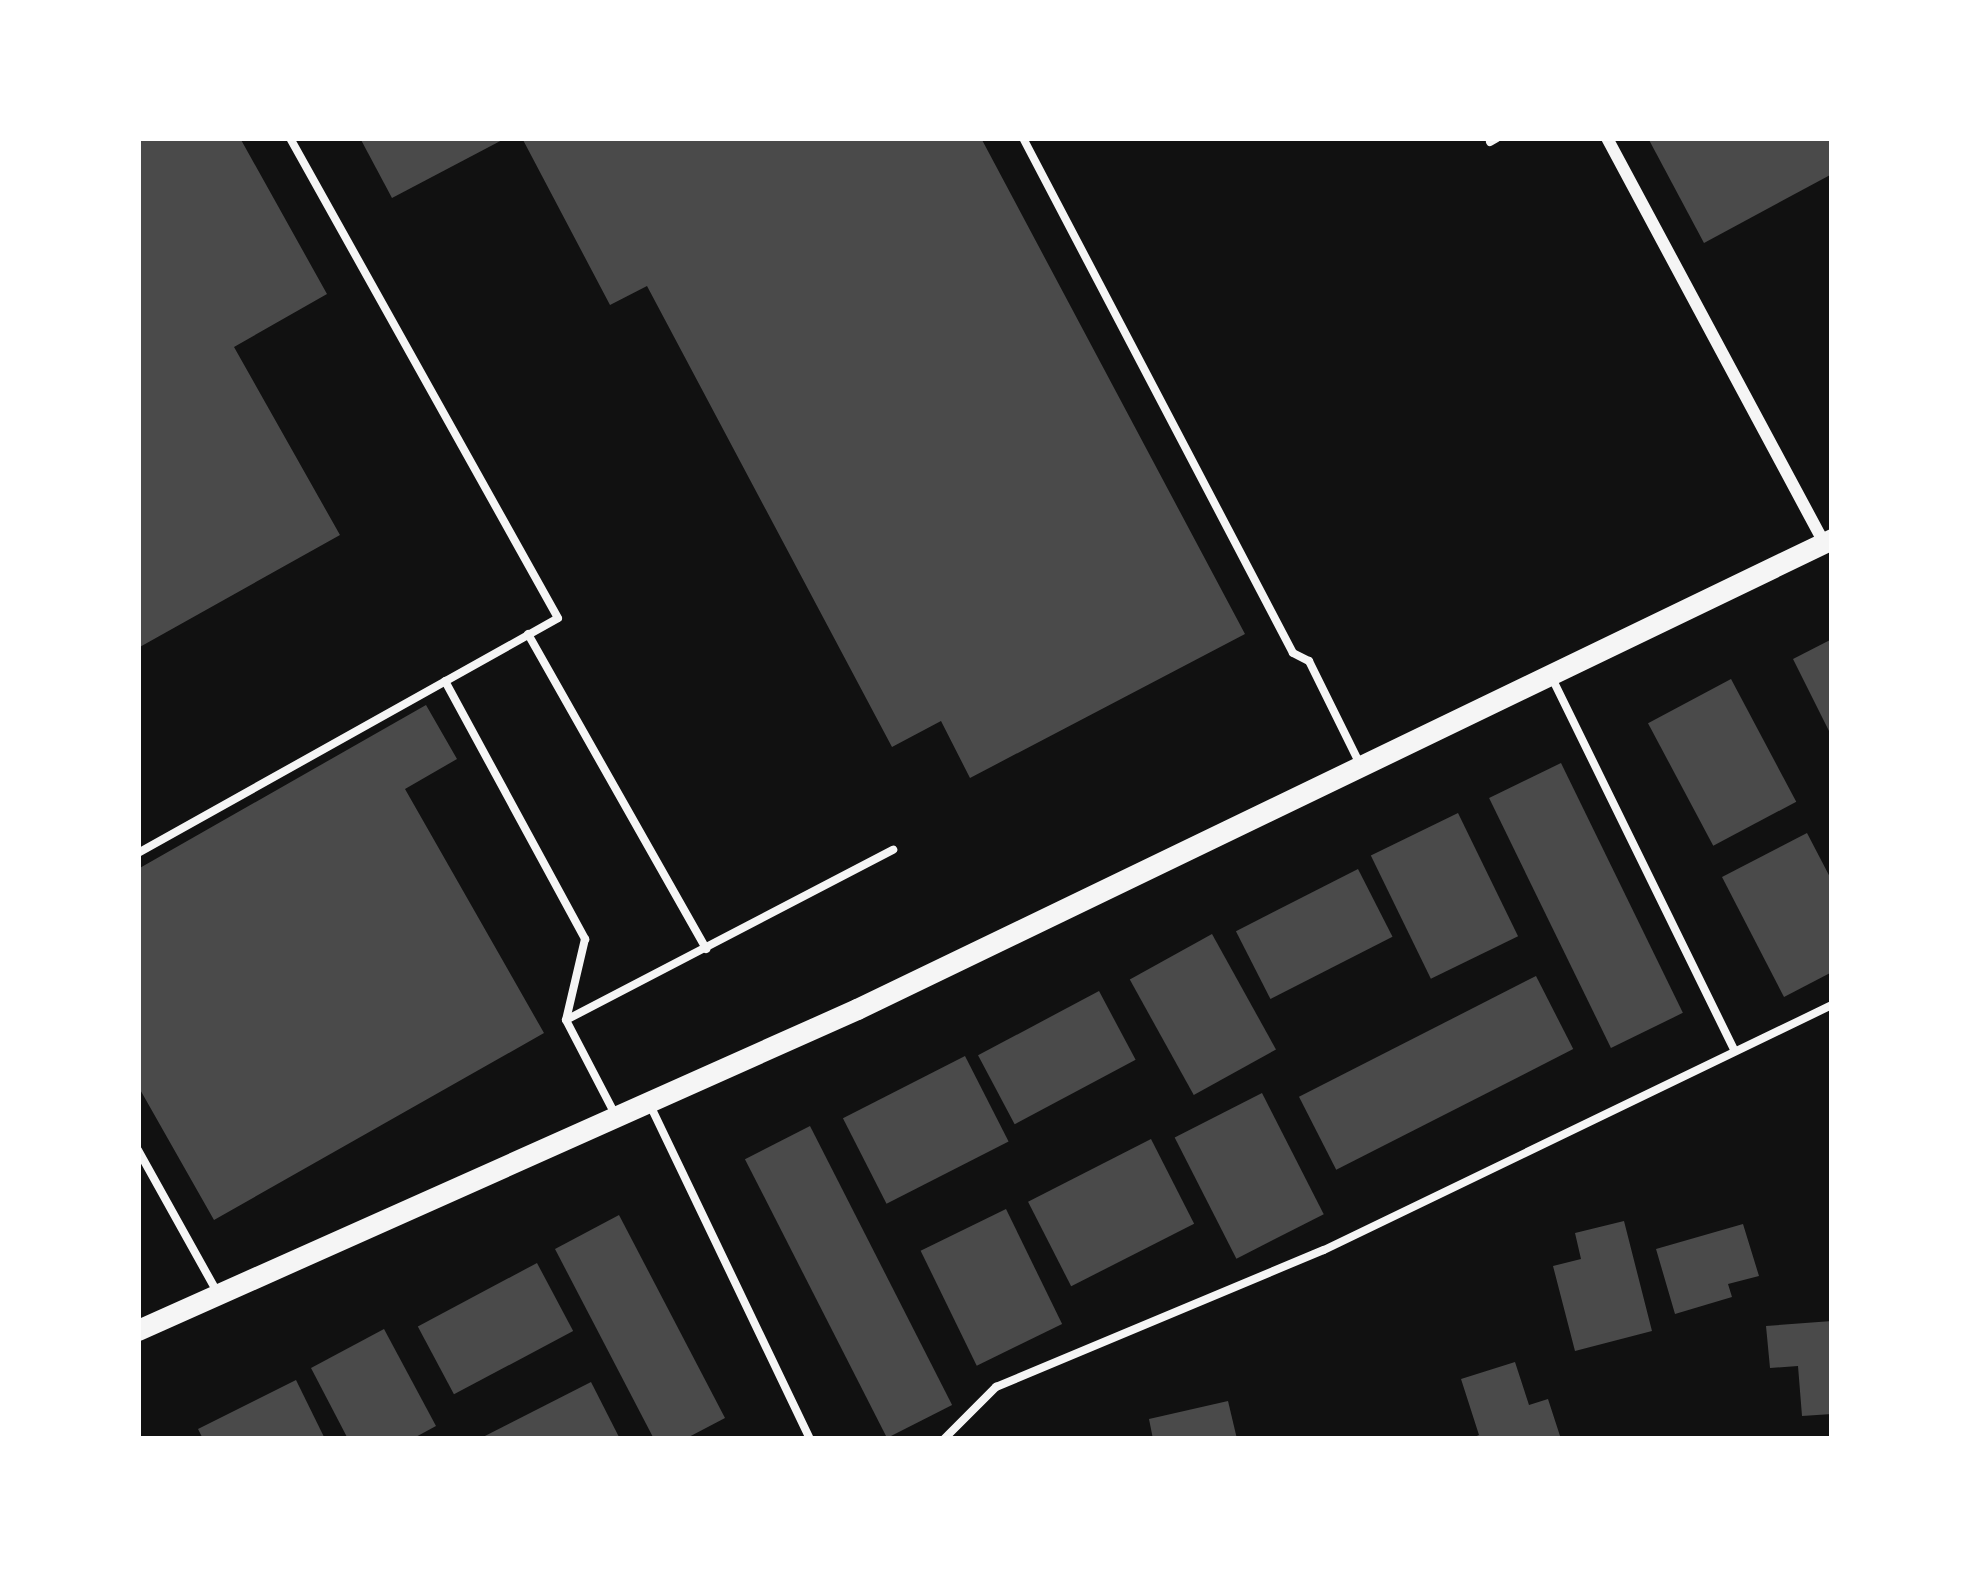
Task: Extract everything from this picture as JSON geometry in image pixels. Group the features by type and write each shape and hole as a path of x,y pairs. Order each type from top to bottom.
{"street":[{"path":"138,1330 649,1103 1828,542 1607,138"}],"lane":[{"path":"138,853 558,618 290,138"},
{"path":"1023,138 1293,653 1309,661 1361,767"},
{"path":"528,634 706,949"},
{"path":"1550,675 1734,1051"},
{"path":"446,681 585,939 566,1019 617,1117"},
{"path":"566,1019 893,850"},
{"path":"944,1439 996,1387 1324,1250 1832,1005"},
{"path":"649,1103 810,1439"},
{"path":"138,1150 219,1294"}],"building":[{"path":"138,138 240,138 327,294 234,347 340,535 138,648"},
{"path":"360,138 506,138 392,198"},
{"path":"522,138 981,138 1245,634 970,778 941,721 892,747 647,286 610,305"},
{"path":"1648,138 1832,138 1832,174 1704,243"},
{"path":"1832,639 1832,737 1793,659"},
{"path":"1731,679 1796,802 1713,846 1648,723"},
{"path":"426,705 457,759 405,789 544,1033 214,1220 138,1086 138,869"},
{"path":"1561,763 1683,1013 1611,1048 1489,798"},
{"path":"1458,813 1518,936 1431,979 1371,856"},
{"path":"1807,833 1832,881 1832,972 1784,997 1722,877"},
{"path":"1358,869 1393,937 1270,999 1236,931"},
{"path":"1212,934 1276,1049 1194,1095 1130,980"},
{"path":"1536,976 1573,1049 1336,1170 1299,1097"},
{"path":"1099,991 1136,1060 1015,1124 978,1055"},
{"path":"965,1056 1009,1142 887,1204 843,1118"},
{"path":"1262,1093 1324,1214 1236,1259 1175,1137"},
{"path":"810,1126 952,1405 887,1438 745,1159"},
{"path":"1151,1139 1194,1224 1071,1286 1028,1202"},
{"path":"1006,1209 1062,1324 977,1366 921,1251"},
{"path":"619,1215 725,1418 685,1439 654,1439 555,1249"},
{"path":"1624,1221 1652,1331 1575,1351 1553,1266 1581,1259 1575,1233"},
{"path":"1743,1224 1759,1276 1728,1284 1732,1297 1675,1314 1656,1249"},
{"path":"537,1263 573,1331 454,1394 418,1326"},
{"path":"1832,1321 1832,1414 1802,1416 1798,1366 1770,1368 1766,1326"},
{"path":"384,1329 436,1426 412,1439 348,1439 311,1368"},
{"path":"1515,1362 1529,1405 1548,1399 1561,1439 1470,1439 1479,1435 1461,1379"},
{"path":"296,1380 325,1439 203,1439 198,1429"},
{"path":"591,1382 620,1439 479,1439"},
{"path":"1228,1401 1237,1439 1153,1439 1149,1419"}]}
